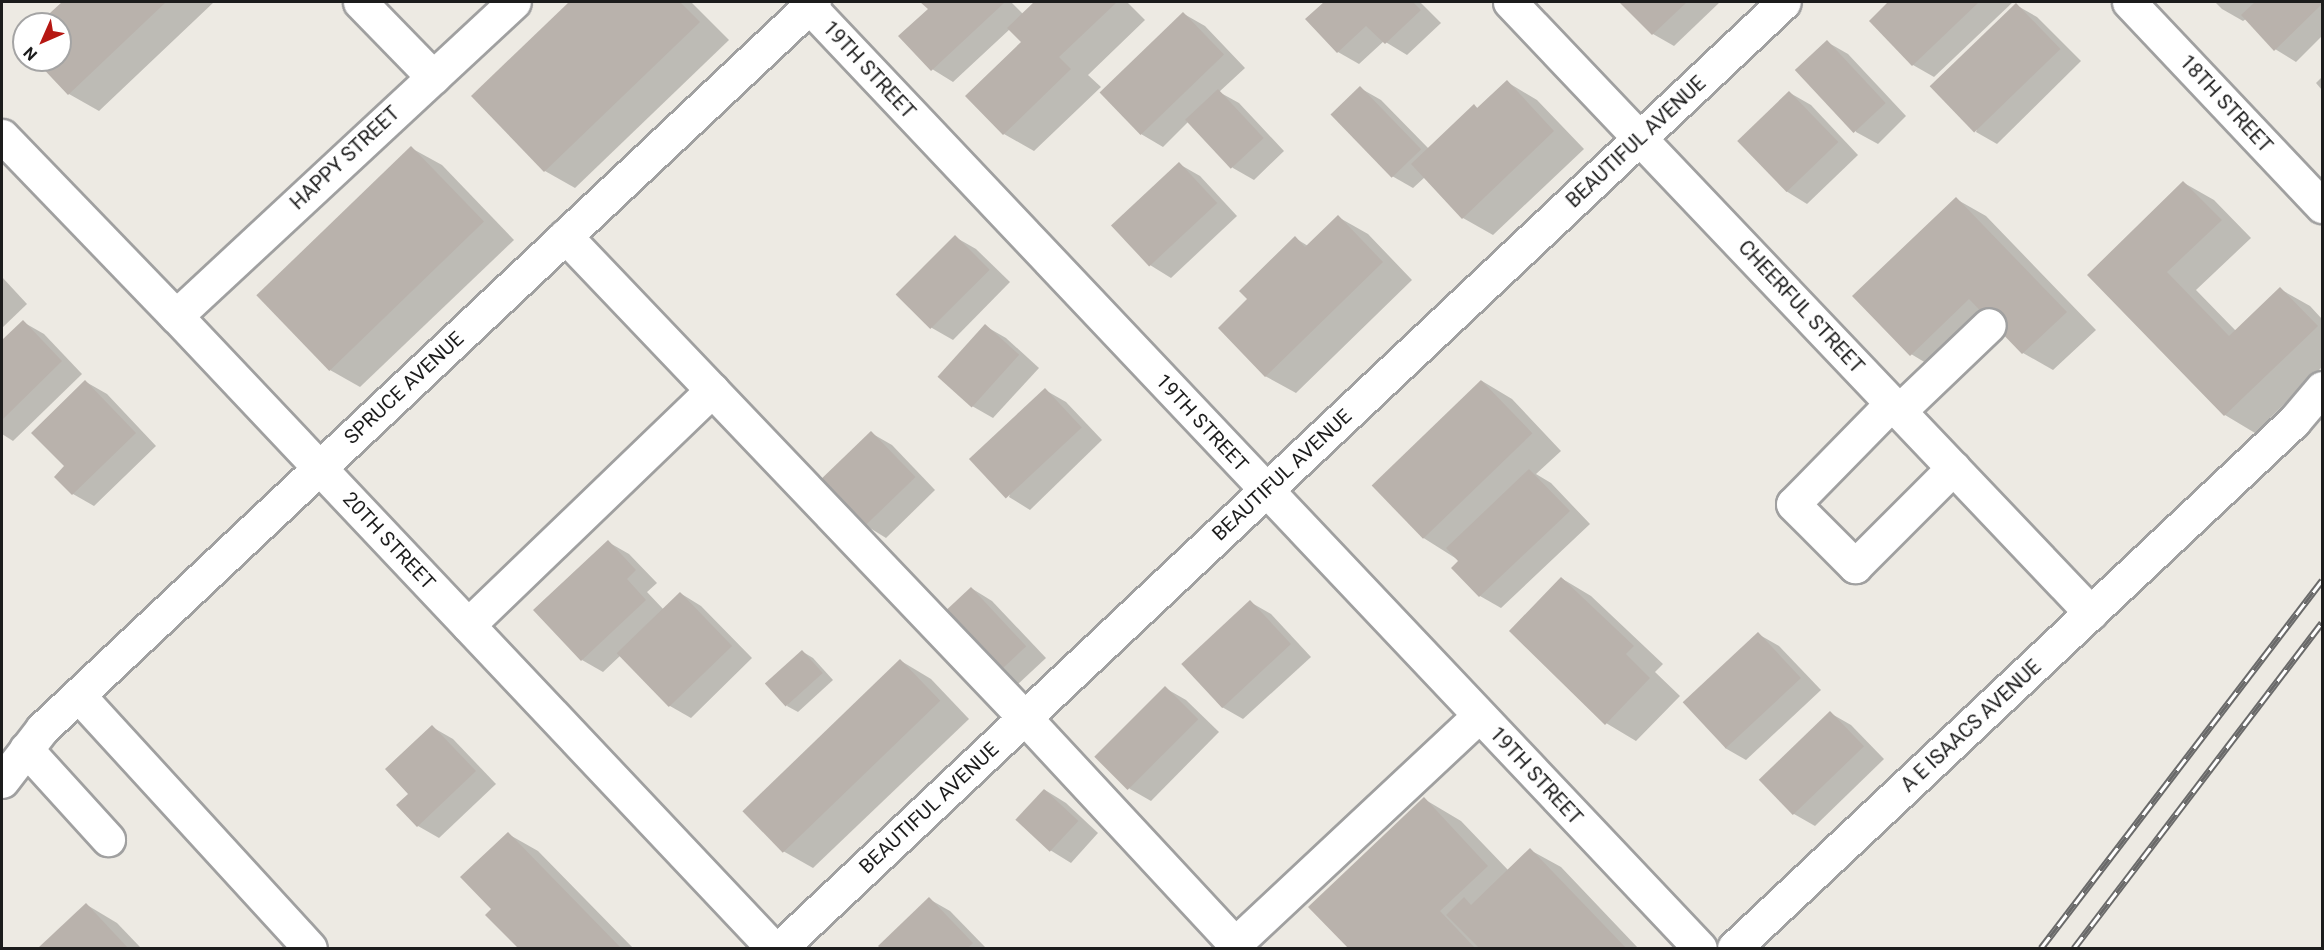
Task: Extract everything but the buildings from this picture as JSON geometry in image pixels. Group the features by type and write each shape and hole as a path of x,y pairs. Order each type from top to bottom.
{"street":[{"path":"360,2 432,77"},
{"name":"HAPPY STREET","path":"176,316 514,2"},
{"name":"CHEERFUL STREET","path":"1510,2 1641,137 2091,613"},
{"name":"BEAUTIFUL AVENUE","path":"780,948 1784,2"},
{"name":"18TH STREET","path":"2129,2 2322,206"},
{"name":"SPRUCE AVENUE","path":"2,781 42,729 809,3"},
{"name":"19TH STREET","path":"809,3 1266,491 1700,948"},
{"name":"20TH STREET","path":"2,136 176,316 773,948"},
{"path":"565,236 1024,718 1237,946 1479,716"},
{"path":"1953,468 1855,566 1792,504 1896,407 1989,325"},
{"name":"A E ISAACS AVENUE","path":"1734,948 2294,421 2322,388"},
{"path":"468,625 712,390"},
{"path":"78,695 310,948"},
{"path":"26,749 108,839"}],"railway":[{"path":"2041,948 2322,580"},
{"path":"2074,948 2322,623"}]}
